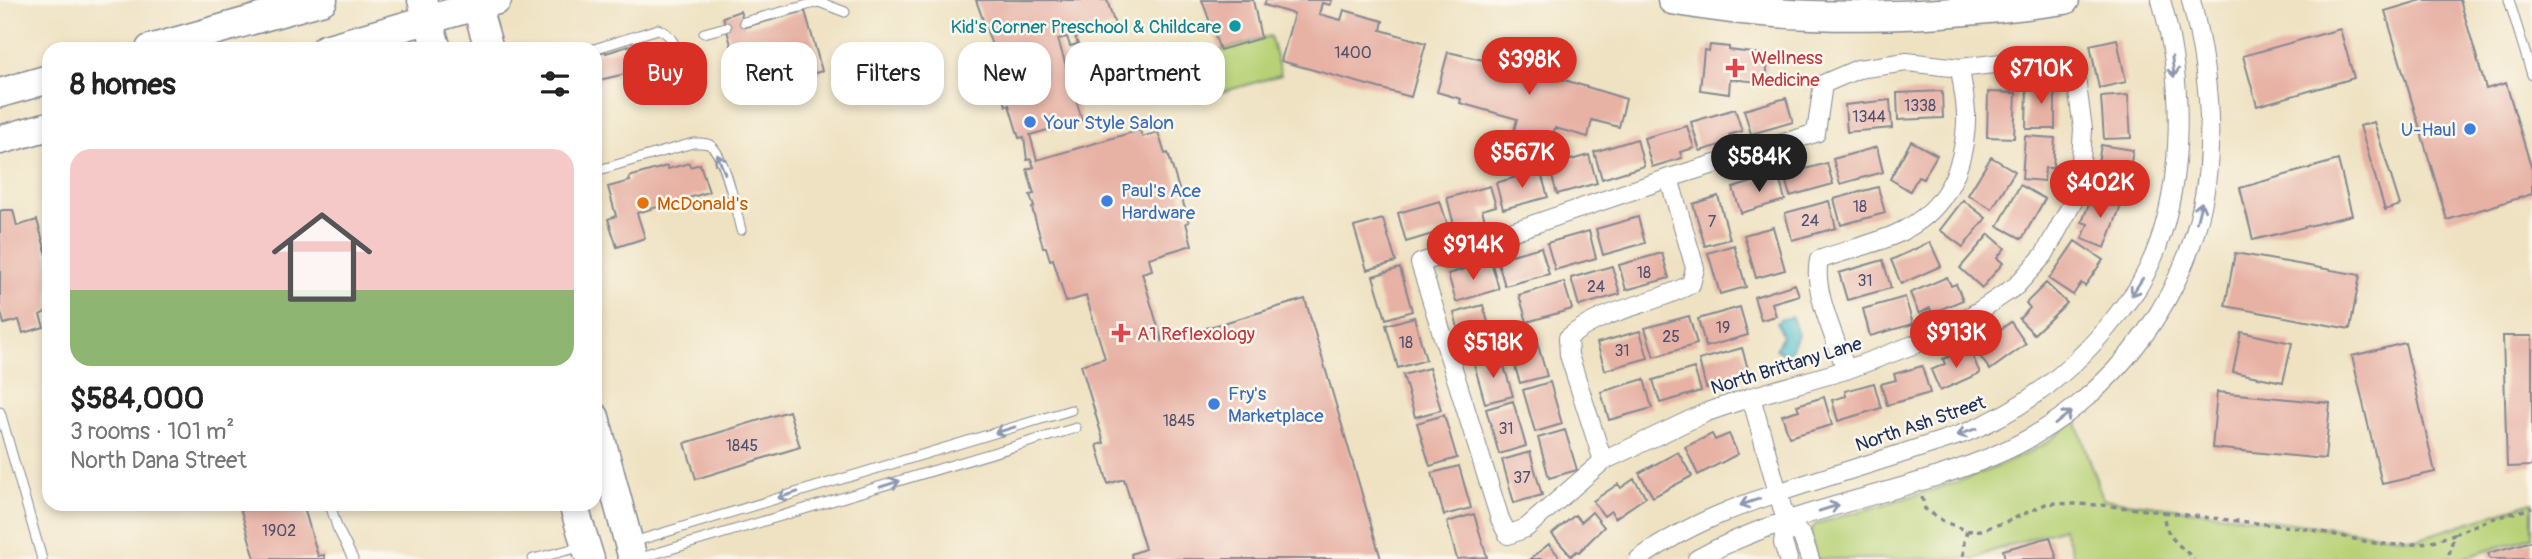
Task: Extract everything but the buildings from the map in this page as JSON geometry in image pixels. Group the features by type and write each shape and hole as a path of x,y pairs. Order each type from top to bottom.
{"main road":[{"path":"175,42 323,0"},
{"path":"1672,0 1740,10 1888,15 1944,15 2065,0"},
{"path":"347,42 459,7"},
{"path":"441,42 459,7"},
{"path":"459,7 484,42"},
{"path":"0,93 42,81"},
{"path":"0,140 42,128"},
{"path":"602,442 633,554"},
{"path":"575,511 588,552"}],"street":[{"name":"North Ash Street","path":"1639,559 1677,533 1700,522 1779,492 1992,422 2020,406 2068,369 2111,323 2139,286 2152,260 2164,227 2177,150 2174,72 2161,0"},
{"path":"1697,559 1786,521 1917,482 1992,456 2053,426 2110,377 2133,352 2167,299 2192,244 2203,197 2210,148 2207,77 2191,0"},
{"name":"North Brittany Lane","path":"1669,178 1420,262 1500,519 1508,535 1525,528 1603,461 1707,412 1846,370 1929,339 1979,311 2016,286 2044,255 2079,191 2082,129 2076,78 2067,60 2051,57 1960,68"},
{"path":"1603,461 1569,355 1568,338 1583,326 1607,314 1675,292 1691,284 1695,268 1669,178 1816,133 1823,84 1858,69 1907,62 1960,68 1966,120 1960,166 1946,194 1932,212 1904,230 1819,260 1816,274 1846,370"},
{"path":"1751,397 1786,521 1783,544 1788,559"},
{"path":"1786,521 1802,536 1810,559"}],"lane":[{"path":"2509,0 2532,75"},
{"path":"744,22 819,2 845,12"},
{"path":"704,33 726,27"},
{"path":"602,46 658,29 666,31 673,42"},
{"path":"602,170 693,143 707,143 713,147 722,162 741,230"},
{"path":"633,554 1071,410"},
{"path":"0,411 42,559"},
{"path":"633,554 1076,428"},
{"path":"332,511 353,559"},
{"path":"533,559 588,552"}],"path":[{"path":"1917,482 1925,509 1943,521 1967,531 2007,522 2048,503 2101,505 2164,512 2323,531 2350,540 2382,545 2407,545 2438,540 2488,520 2532,508"},
{"path":"2164,512 2164,521 2174,542 2194,559"},
{"path":"1963,559 1967,531"},
{"path":"2448,559 2454,534"}],"green space":[{"path":"1270,36 1281,75 1225,91 1225,49"},
{"path":"2076,420 2103,499 2417,539 2532,502 2532,537 2460,559 2075,559 2063,528 1975,559 1816,559 1810,532 1816,524 1930,491 1987,471 2041,446"}],"water":[{"path":"1792,317 1798,335 1786,355 1776,349 1782,337 1777,323"}],"place":[{"name":"Kid's Corner Preschool & Childcare","path":"1235,26"},
{"name":"Wellness Medicine","path":"1735,68"},
{"name":"Your Style Salon","path":"1030,122"},
{"name":"U-Haul","path":"2470,129"},
{"name":"Paul's Ace Hardware","path":"1107,201"},
{"name":"McDonald's","path":"643,203"},
{"name":"A1 Reflexology","path":"1121,333"},
{"name":"Fry's Marketplace","path":"1214,404"}]}
